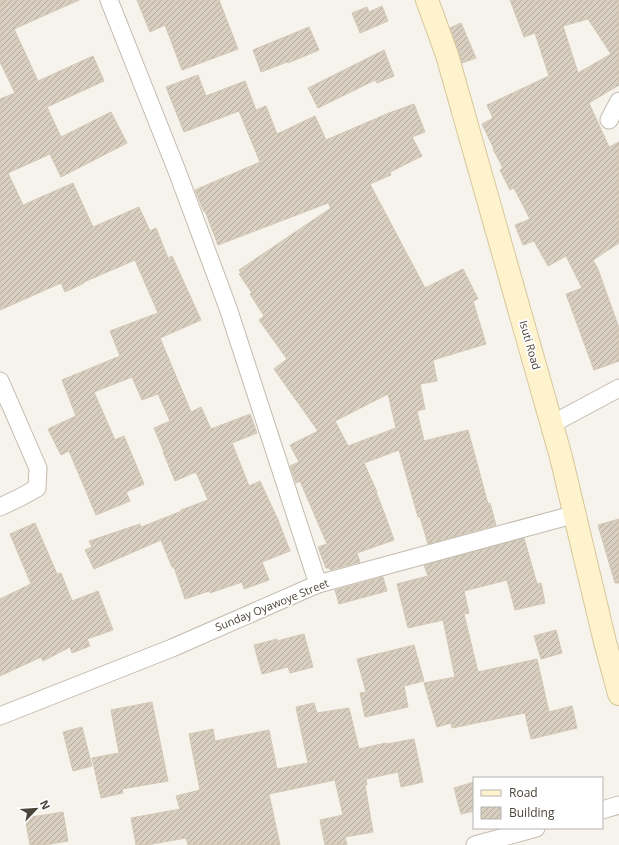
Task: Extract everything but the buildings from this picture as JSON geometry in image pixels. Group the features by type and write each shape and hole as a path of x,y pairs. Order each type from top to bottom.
{"street":[{"path":"109,0 177,171 228,308 318,584"},
{"name":"Isuti Road","path":"427,0 447,55 612,640 619,694"},
{"path":"609,120 619,101"},
{"path":"0,381 38,468 37,488 0,507"},
{"path":"552,424 619,388"},
{"name":"Sunday Oyawoye Street","path":"0,716 172,648 318,584 576,514"},
{"path":"603,810 619,805"},
{"path":"475,845 532,829"}]}
